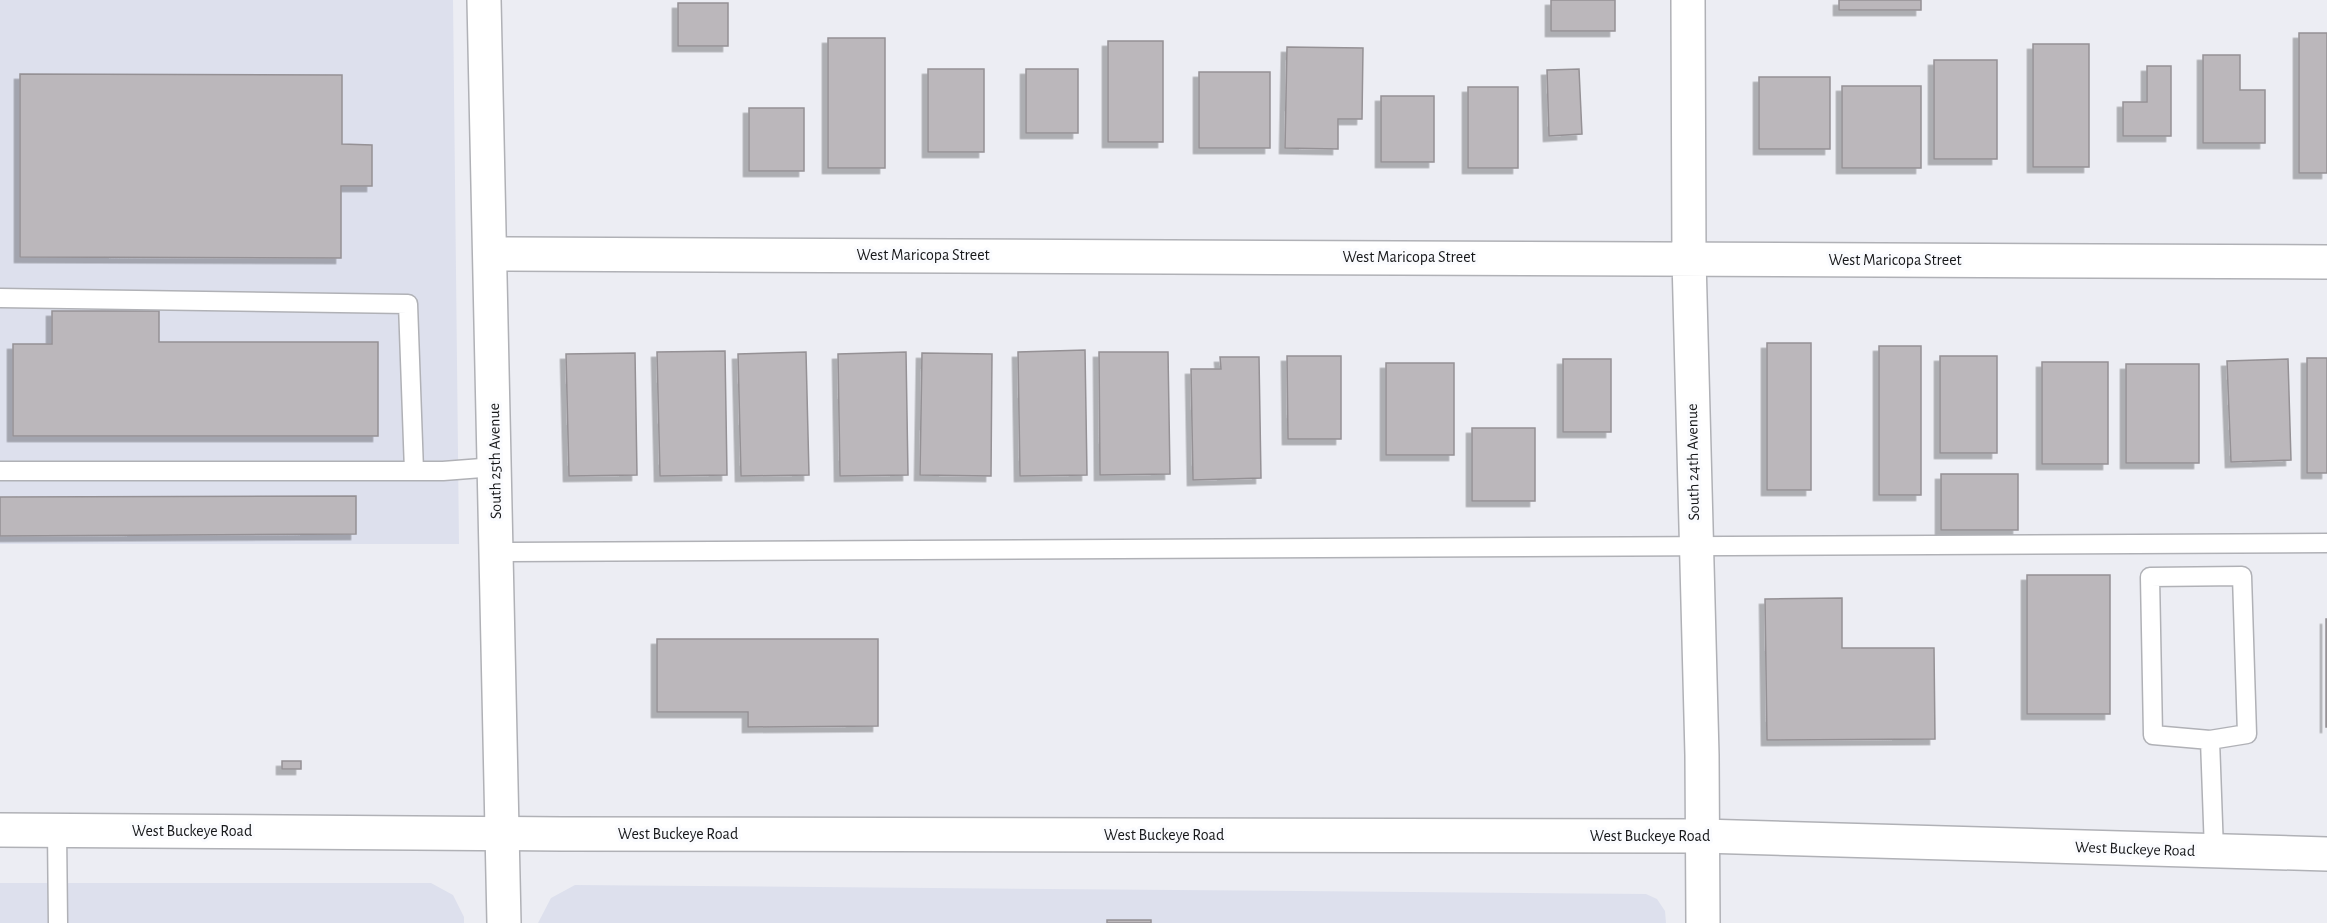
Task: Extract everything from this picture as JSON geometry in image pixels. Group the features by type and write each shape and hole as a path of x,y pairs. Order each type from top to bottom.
{"street":[{"name":"South 25th Avenue","path":"484,0 504,923"},
{"name":"South 24th Avenue","path":"1688,0 1689,259 1703,923"},
{"name":"West Maricopa Street","path":"490,254 2327,262"},
{"name":"West Buckeye Road","path":"0,830 501,834 1702,836 2327,854"}],"lane":[{"path":"0,297 408,304 414,471"},
{"path":"0,471 414,471 495,467"},
{"path":"497,552 2327,543"},
{"path":"2242,576 2247,734 2210,740 2153,735 2150,577 2242,576"},
{"path":"2210,740 2214,851"},
{"path":"57,830 58,923"}],"shaded area":[{"path":"0,0 453,0 459,544 0,544"},
{"path":"0,883 431,883 453,895 464,917 464,923 0,923"},
{"path":"575,885 1646,894 1657,899 1665,911 1666,923 538,923 551,898"}],"building":[{"path":"1551,0 1615,0 1615,31 1551,31"},
{"path":"1839,0 1921,0 1921,10 1839,10"},
{"path":"678,3 728,3 728,46 678,46"},
{"path":"2299,33 2327,33 2327,173 2299,173"},
{"path":"828,38 885,38 885,168 828,168"},
{"path":"1108,41 1163,41 1163,142 1108,142"},
{"path":"2033,44 2089,44 2089,167 2033,167"},
{"path":"1287,47 1363,48 1362,119 1338,119 1338,149 1285,148"},
{"path":"2203,55 2240,55 2240,90 2265,90 2265,143 2203,143"},
{"path":"1934,60 1997,60 1997,159 1934,159"},
{"path":"2147,66 2171,66 2171,136 2123,136 2123,102 2147,102"},
{"path":"928,69 984,69 984,152 928,152"},
{"path":"1026,69 1078,69 1078,133 1026,133"},
{"path":"1579,69 1582,134 1549,136 1547,70"},
{"path":"1199,72 1270,72 1270,148 1199,148"},
{"path":"20,74 342,75 342,144 372,145 372,186 341,186 341,258 20,257"},
{"path":"1759,77 1830,77 1830,149 1759,149"},
{"path":"1842,86 1921,86 1921,168 1842,168"},
{"path":"1468,87 1518,87 1518,168 1468,168"},
{"path":"1381,96 1434,96 1434,162 1381,162"},
{"path":"749,108 804,108 804,171 749,171"},
{"path":"52,311 159,311 159,342 378,342 378,436 13,436 13,344 52,344"},
{"path":"1767,343 1811,343 1811,490 1767,490"},
{"path":"1879,346 1921,346 1921,495 1879,495"},
{"path":"1085,350 1087,475 1020,476 1018,352"},
{"path":"725,351 727,475 660,476 657,352"},
{"path":"806,352 809,475 741,476 738,354"},
{"path":"906,352 908,475 840,476 838,354"},
{"path":"1099,352 1168,352 1170,474 1100,475"},
{"path":"635,353 637,475 569,476 566,354"},
{"path":"922,353 992,354 991,476 920,475"},
{"path":"1287,356 1341,356 1341,439 1288,439"},
{"path":"1940,356 1997,356 1997,453 1940,453"},
{"path":"1220,357 1259,357 1261,478 1193,480 1191,369 1221,369"},
{"path":"2307,358 2327,358 2327,473 2307,473"},
{"path":"1563,359 1611,359 1611,432 1563,432"},
{"path":"2288,359 2291,460 2231,462 2227,361"},
{"path":"2042,362 2108,362 2108,464 2042,464"},
{"path":"1386,363 1454,363 1454,455 1386,455"},
{"path":"2126,364 2199,364 2199,463 2126,463"},
{"path":"1472,428 1535,428 1535,501 1472,501"},
{"path":"1941,474 2018,474 2018,530 1941,530"},
{"path":"356,496 356,534 0,536 0,497"},
{"path":"2027,575 2110,575 2110,714 2027,714"},
{"path":"1842,598 1842,648 1934,648 1935,739 1767,740 1765,599"},
{"path":"2327,619 2327,727 2326,727"},
{"path":"657,639 878,639 878,726 748,727 748,712 657,712"},
{"path":"282,761 301,761 301,769 282,769"},
{"path":"1107,920 1151,920 1151,923 1107,923"}]}
